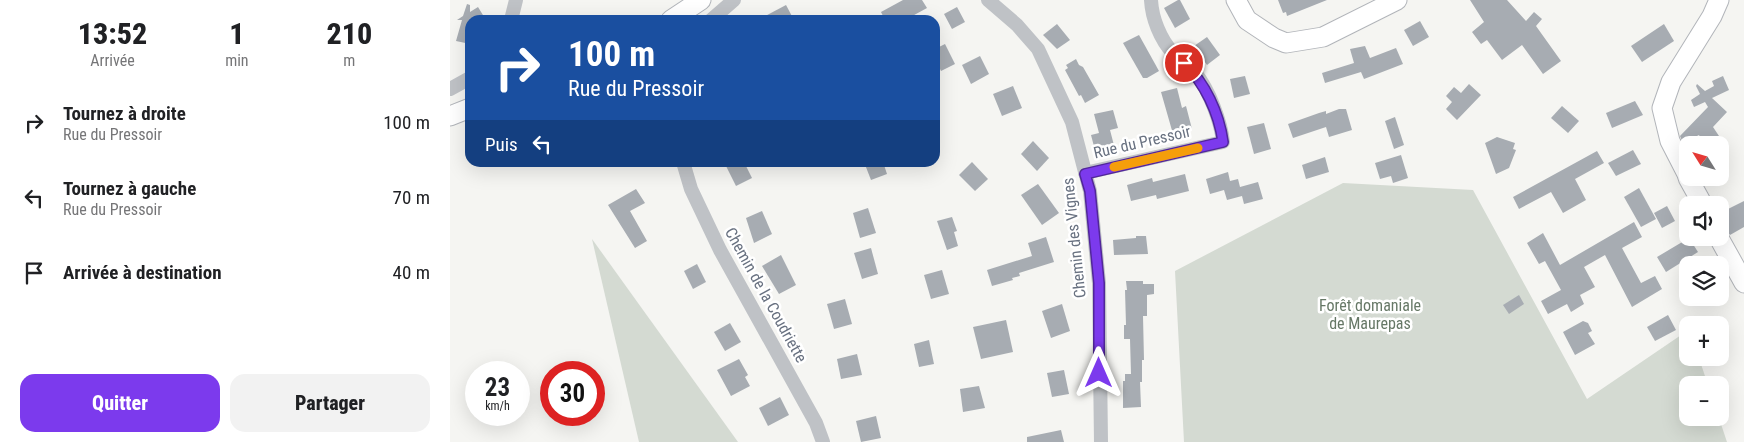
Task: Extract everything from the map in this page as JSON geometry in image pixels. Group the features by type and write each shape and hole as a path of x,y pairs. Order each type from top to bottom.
{"street":[{"path":"513,15 516,0"},
{"path":"680,15 701,0"},
{"path":"717,15 734,0"},
{"name":"Chemin des Vignes","path":"988,0 1017,25 1038,49 1072,122 1090,191 1099,283 1101,442"},
{"name":"Rue du Pressoir","path":"1085,174 1223,142 1221,127 1208,95 1197,75 1171,51 1160,34 1151,13 1151,0"},
{"path":"1236,0 1247,20 1274,38 1286,43 1323,37 1397,0"},
{"path":"1679,159 1670,141 1662,108 1670,82 1712,16 1719,0"},
{"path":"450,89 465,81"},
{"path":"450,116 465,110"},
{"name":"Chemin de la Coudriette","path":"684,167 691,189 720,250 816,423 823,442"},
{"path":"1723,246 1744,283"}],"green space":[{"name":"Forêt domaniale de Maurepas","path":"1343,183 1473,190 1587,399 1679,336 1679,366 1702,366 1705,376 1679,376 1679,426 1722,426 1727,442 1184,442 1175,271"},
{"path":"592,239 738,442 639,442"}],"building":[{"path":"903,0 922,0 927,8 914,15 882,15 881,12"},
{"path":"1180,0 1190,19 1175,28 1164,8"},
{"path":"1278,0 1327,0 1287,16 1286,12 1283,13"},
{"path":"1470,0 1507,0 1526,21 1534,12 1542,19 1536,26 1561,61 1543,74 1522,45 1502,60 1487,40 1481,44 1472,32 1484,22"},
{"path":"467,4 470,5 470,12 478,7 483,15 465,15 465,43 456,41 462,20 457,20 463,16"},
{"path":"786,5 791,15 767,15"},
{"path":"957,7 965,22 952,29 944,14"},
{"path":"1420,21 1429,37 1413,46 1404,30"},
{"path":"1057,24 1070,40 1057,49 1043,35"},
{"path":"1664,24 1674,41 1642,62 1631,46"},
{"path":"1139,35 1159,71 1147,78 1143,78 1123,43"},
{"path":"1207,37 1220,55 1207,65 1194,46"},
{"path":"945,44 955,64 941,71 940,69 940,46"},
{"path":"1365,46 1370,58 1396,48 1403,64 1364,79 1361,72 1325,83 1322,73 1354,63 1350,49"},
{"path":"980,56 989,74 971,84 962,65"},
{"path":"1076,59 1079,65 1083,67 1099,95 1085,103 1081,95 1079,96 1065,70 1068,68 1066,65"},
{"path":"1245,76 1250,94 1234,98 1230,79"},
{"path":"1723,76 1729,90 1712,98 1727,112 1713,127 1719,136 1680,136 1708,107 1705,102 1694,107 1691,100 1700,94 1696,86 1697,84 1705,91 1714,86 1712,81"},
{"path":"1469,84 1481,95 1457,120 1446,109 1452,102 1446,96 1454,87 1461,93"},
{"path":"1013,86 1022,108 1002,116 993,94"},
{"path":"1177,88 1182,108 1186,106 1192,129 1173,134 1161,92"},
{"path":"1635,101 1643,115 1612,128 1606,113"},
{"path":"1562,106 1579,121 1568,133 1551,118"},
{"path":"1339,109 1346,109 1352,130 1329,137 1326,127 1293,138 1288,124 1319,113 1326,111 1326,114"},
{"path":"1113,110 1118,128 1110,130 1116,153 1097,158 1091,135 1099,133 1094,114"},
{"path":"1395,117 1404,145 1394,149 1385,121"},
{"path":"1264,123 1271,149 1254,154 1247,127"},
{"path":"1497,137 1515,143 1513,149 1516,150 1509,168 1496,174 1485,143"},
{"path":"1033,141 1049,158 1037,171 1021,154"},
{"path":"1633,150 1641,164 1616,176 1608,163"},
{"path":"1597,151 1604,163 1575,179 1586,200 1563,213 1551,192 1519,209 1513,197"},
{"path":"1401,155 1408,178 1393,183 1391,176 1380,179 1375,163"},
{"path":"1325,157 1329,172 1306,179 1302,165"},
{"path":"972,162 988,179 975,191 959,175"},
{"path":"726,167 746,167 752,178 736,186"},
{"path":"866,167 885,167 887,174 871,180"},
{"path":"1228,172 1230,181 1238,179 1240,187 1258,182 1263,199 1244,204 1242,196 1227,200 1224,190 1210,194 1206,179"},
{"path":"1185,174 1189,191 1157,199 1156,195 1131,201 1127,185 1152,178 1153,182"},
{"path":"1038,184 1059,213 1042,225 1021,195"},
{"path":"1639,188 1656,219 1641,227 1624,197"},
{"path":"636,189 645,203 630,211 647,241 635,248 608,205"},
{"path":"1744,201 1744,227 1730,235 1729,234 1729,208"},
{"path":"1667,206 1675,221 1662,228 1654,213"},
{"path":"868,208 876,233 860,238 853,213"},
{"path":"762,211 772,234 754,243 746,218"},
{"path":"952,217 957,231 954,232 958,246 947,250 937,221"},
{"path":"1634,222 1642,237 1622,248 1641,283 1655,276 1662,289 1632,307 1605,255 1584,267 1595,287 1580,295 1584,304 1571,312 1567,304 1548,314 1541,301 1561,290 1545,261 1539,264 1527,243 1543,233 1560,265"},
{"path":"1136,236 1146,236 1148,254 1114,255 1113,240 1136,238"},
{"path":"1046,237 1054,262 1019,273 1020,276 1012,278 1013,280 992,286 987,270 1032,256 1028,243"},
{"path":"1679,244 1679,246 1694,246 1698,252 1692,256 1679,256 1679,264 1666,272 1657,257"},
{"path":"871,248 878,274 862,279 854,253"},
{"path":"781,255 796,285 779,294 762,266"},
{"path":"697,264 706,282 693,289 684,271"},
{"path":"942,270 949,294 931,299 924,275"},
{"path":"1126,281 1143,281 1143,284 1154,284 1154,294 1147,295 1147,316 1143,316 1144,360 1142,360 1142,382 1140,382 1141,407 1123,408 1123,381 1125,381 1125,374 1131,374 1130,339 1124,339 1124,325 1126,325"},
{"path":"1519,295 1524,304 1509,314 1503,305"},
{"path":"845,299 852,324 834,329 827,304"},
{"path":"1062,304 1070,331 1051,338 1042,311"},
{"path":"1668,315 1676,330 1655,341 1647,327"},
{"path":"1006,320 1013,352 981,359 973,327"},
{"path":"1583,321 1588,323 1592,331 1588,333 1595,344 1575,355 1563,332"},
{"path":"730,323 741,342 725,351 714,332"},
{"path":"929,340 934,364 919,367 914,344"},
{"path":"857,354 862,375 841,379 837,359"},
{"path":"739,359 748,375 745,377 750,386 731,396 717,370"},
{"path":"1064,370 1069,394 1052,397 1047,373"},
{"path":"979,386 985,408 963,412 960,389"},
{"path":"780,397 789,415 768,426 759,408"},
{"path":"876,416 881,438 861,442 856,421"},
{"path":"1061,430 1064,442 1027,442 1027,437"}],"slow traffic":[{"path":"1114,167 1198,148"}],"route":[{"path":"1099,373 1099,283 1090,191 1085,174 1223,142 1221,127 1208,95 1197,75 1184,63"}]}
